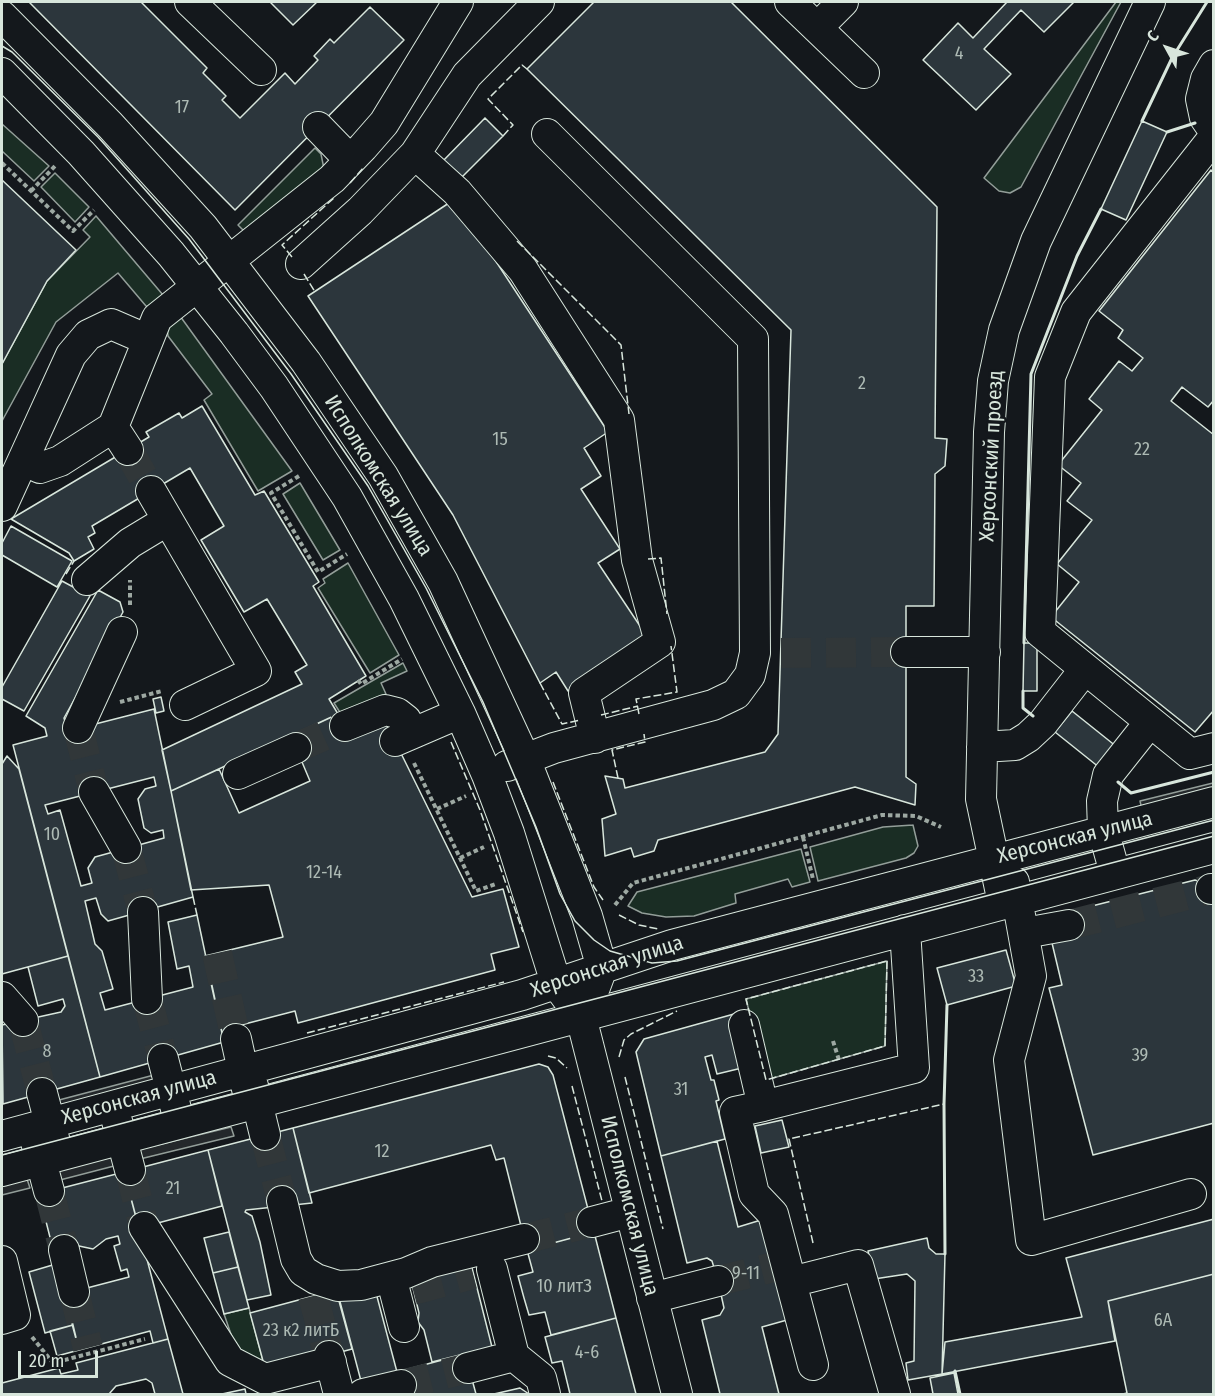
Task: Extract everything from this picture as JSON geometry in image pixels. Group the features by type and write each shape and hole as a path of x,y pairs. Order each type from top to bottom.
{"street":[{"path":"190,2 261,70"},
{"path":"23,460 40,468 120,439 148,340 157,318 348,162 384,123 458,2"},
{"path":"301,264 360,211 415,154 467,75 539,2"},
{"path":"790,2 864,73"},
{"path":"817,28 843,2"},
{"name":"Херсонский проезд","path":"1150,2 1036,241 1004,330 993,381 989,432 981,799 1010,901 1025,933 1032,976 1009,1060 1031,1240 1191,1194"},
{"name":"Исполкомская улица","path":"2,16 110,125 203,228 306,362 383,476 443,582 525,759 587,916 602,968"},
{"path":"1214,65 1206,79 1201,99 1206,118 1214,131"},
{"name":"Исполкомская улица","path":"2,73 81,153 197,286 274,387 347,497 404,600 460,713 487,775 509,833 556,983 580,1017 633,1221 674,1394"},
{"path":"324,121 348,162 360,211"},
{"path":"487,775 525,759 713,705 736,694 768,653 753,339 547,134"},
{"path":"1214,137 1076,312 1050,377 1040,632 1190,754 1214,748"},
{"path":"415,154 457,192 523,270 619,420 638,560 660,642 584,693 595,738"},
{"path":"2,506 71,355 88,335 111,324 148,340"},
{"path":"152,491 256,671 185,705"},
{"path":"87,580 130,543 168,520"},
{"path":"78,728 122,632"},
{"path":"906,652 984,652"},
{"path":"982,747 1015,745 1028,737 1043,723 1085,669"},
{"path":"345,726 386,710 397,713 406,720 403,737"},
{"path":"403,737 460,713"},
{"path":"1115,873 1103,830 1102,801 1108,775 1150,722"},
{"path":"238,774 296,748"},
{"path":"94,792 126,848"},
{"name":"Херсонская улица","path":"2,1136 556,983 672,945 1214,802"},
{"name":"Херсонская улица","path":"2,1171 254,1106 1214,848"},
{"path":"143,912 147,999"},
{"path":"1025,933 1069,925"},
{"path":"813,1365 784,1271 773,1214 754,1194 735,1112 914,1068 908,946 905,930"},
{"path":"580,1017 602,968"},
{"path":"2,996 23,1022"},
{"path":"744,1024 764,1106"},
{"path":"236,1039 254,1106 265,1135"},
{"path":"163,1059 181,1125"},
{"path":"42,1093 41,1125 50,1159 49,1191"},
{"path":"113,1106 129,1170"},
{"path":"282,1201 296,1259 314,1288 361,1285 400,1287"},
{"path":"594,1232 633,1221"},
{"path":"144,1227 230,1360 265,1379 330,1359 339,1395"},
{"path":"404,1327 400,1287 428,1250 527,1249 482,1271 514,1356 541,1378 545,1395"},
{"path":"63,1250 74,1292"},
{"path":"2,1261 8,1317"},
{"path":"784,1271 858,1265 895,1395"},
{"path":"652,1298 718,1281"},
{"path":"468,1368 514,1356"},
{"path":"363,1395 400,1385"}],"path":[{"path":"2,164 73,231 97,208"},
{"path":"31,191 56,165"},
{"path":"302,475 271,493 318,572 350,552"},
{"path":"122,632 130,616 130,572"},
{"path":"358,680 361,684 408,656"},
{"path":"403,737 476,891 503,882"},
{"path":"436,809 467,796"},
{"path":"615,905 633,883 882,815 916,816 941,827"},
{"path":"803,837 815,885"},
{"path":"460,858 488,845"},
{"path":"8,1317 53,1363 145,1338"}],"green space":[{"path":"1116,2 1121,2 1021,187 1010,193 999,191 984,178"},
{"path":"2,124 49,166 34,181 2,151"},
{"path":"315,148 321,154 324,169 245,232 238,225"},
{"path":"55,173 89,207 75,222 41,187"},
{"path":"96,216 163,295 151,308 146,306 118,273 56,322 2,421 2,364 47,281 90,237 83,230"},
{"path":"180,316 292,471 258,491 204,400 212,394 168,336 167,327"},
{"path":"300,483 340,550 323,560 283,494"},
{"path":"348,563 399,655 370,673 318,588 325,583 323,579"},
{"path":"403,663 407,671 381,683 386,694 341,714 334,703"},
{"path":"913,825 918,846 914,853 906,858 818,881 810,847 883,827"},
{"path":"801,849 810,882 792,887 788,879 735,894 736,903 694,916 666,917 642,913 628,906 637,892"},
{"path":"887,961 885,1046 766,1080 746,999"},
{"path":"249,1308 266,1372 254,1366 234,1343 224,1314"}],"shaded area":[{"path":"1213,783 1213,793 1142,810 1140,801"},
{"path":"154,1075 157,1084 61,1110 59,1100"},
{"path":"231,1127 234,1136 140,1159 137,1150"},
{"path":"112,1157 114,1166 60,1180 58,1170"},
{"path":"27,1179 30,1188 2,1195 2,1185"}],"building":[{"path":"29,2 141,2 207,68 203,73 226,96 222,100 240,118 285,73 295,84 318,60 314,56 330,39 334,43 370,7 404,40 235,210"},
{"path":"270,2 317,2 293,25"},
{"path":"594,2 731,2 937,207 935,438 947,439 945,466 935,474 934,606 906,606 906,777 916,784 915,805 855,787 658,840 654,851 634,857 631,848 605,856 602,819 616,814 605,776 623,779 625,788 765,752 778,734 791,330 527,69"},
{"path":"1007,2 1074,2 1044,32 1021,10 984,49 1011,74 976,110 923,60 958,23 973,38"},
{"path":"485,118 503,136 458,181 440,164"},
{"path":"1142,121 1167,132 1126,220 1101,209"},
{"path":"1211,170 1214,173 1214,400 1208,407 1182,387 1171,401 1214,435 1214,710 1195,732 1051,617 1079,582 1057,564 1092,520 1067,501 1081,483 1058,465 1102,410 1089,399 1119,361 1132,371 1143,358 1118,338 1123,330 1099,311"},
{"path":"2,180 76,250 47,281 2,364"},
{"path":"455,199 608,432 584,448 601,476 581,489 620,549 598,563 648,638 568,691 556,672 540,683 453,515 308,296"},
{"path":"202,406 255,495 264,491 319,582 313,586 366,676 329,699 338,714 171,791 162,750 302,684 295,672 307,665 267,599 244,612 201,540 224,526 190,468 92,526 95,533 88,537 94,549 74,561 69,553 11,519 149,437 146,432 179,413 182,418"},
{"path":"11,526 72,561 57,587 2,555 2,543"},
{"path":"62,581 90,596 24,711 2,699 2,687"},
{"path":"98,590 120,602 123,612 64,718 68,731 154,709 193,897 108,921 101,914 96,898 85,901 95,944 102,951 113,989 100,993 105,1010 193,987 189,966 177,969 168,922 197,915 224,1042 100,1077 13,745 47,736 45,728 26,716","holes":["154,777 156,786 145,789 138,799 144,828 151,833 163,830 164,838 95,857 88,868 92,883 81,886 60,810 48,814 45,805"]},
{"path":"1024,643 1037,643 1037,691 1023,691"},
{"path":"161,697 164,711 156,713 153,699"},
{"path":"1072,711 1117,747 1100,768 1055,732"},
{"path":"338,714 386,723 472,897 503,889 519,947 491,954 495,970 298,1023 295,1011 241,1025 244,1037 224,1042 205,956 283,937 269,885 191,890 171,791 219,769 239,813 310,781 291,736"},
{"path":"7,756 19,769 68,956 2,974 2,764"},
{"path":"1195,880 1201,882 1214,897 1214,1123 1093,1155 1049,988 1062,985 1052,943 1074,915 1084,908"},
{"path":"1006,950 1016,986 947,1005 937,968"},
{"path":"68,956 100,1077 3,1104 2,1025 61,1012 65,1006 63,999 38,1006 28,967"},
{"path":"734,1014 746,1067 717,1074 712,1055 705,1057 719,1100 716,1101 725,1139 661,1156 636,1052 644,1039"},
{"path":"539,1064 548,1067 553,1075 594,1232 527,1250 504,1158 496,1160 491,1145 309,1193 293,1128"},
{"path":"782,1120 789,1147 761,1153 755,1126"},
{"path":"293,1128 312,1203 246,1210 245,1212 252,1216 260,1242 271,1295 247,1300 208,1150"},
{"path":"717,1141 738,1227 761,1220 787,1320 762,1327 779,1394 720,1394 702,1320 720,1315 724,1308 718,1281 712,1261 707,1258 687,1263 661,1156"},
{"path":"208,1150 222,1206 139,1228 124,1172"},
{"path":"124,1172 168,1339 153,1343 150,1331 79,1350 64,1294 129,1277 127,1269 121,1271 114,1246 120,1244 118,1236 106,1239 93,1249 79,1246 54,1253 39,1194"},
{"path":"1214,1219 1214,1274 1108,1301 1115,1341 942,1374 945,1342 1082,1317 1066,1258"},
{"path":"229,1232 238,1267 213,1273 204,1238"},
{"path":"594,1232 616,1318 551,1335 545,1312 529,1315 524,1298 518,1276 533,1272 527,1250"},
{"path":"927,1238 929,1248 936,1254 945,1254 942,1374 908,1380 906,1363 914,1361 915,1281 907,1274 874,1279 868,1251"},
{"path":"56,1264 73,1325 45,1333 29,1272"},
{"path":"471,1264 492,1347 432,1362 424,1330 418,1322 419,1313 411,1280"},
{"path":"238,1267 249,1308 224,1314 213,1273"},
{"path":"1214,1274 1214,1394 1123,1394 1127,1393 1108,1301"},
{"path":"375,1289 397,1372 361,1381 339,1298"},
{"path":"336,1290 352,1349 266,1372 250,1313"},
{"path":"616,1318 636,1394 570,1394 562,1361 552,1363 545,1337"},
{"path":"73,1325 79,1350 57,1356 50,1331"},
{"path":"168,1339 183,1394 155,1394 152,1383 146,1379 116,1386 109,1394 2,1394 2,1383 59,1368 61,1374 78,1370 76,1363"},
{"path":"465,1354 476,1394 403,1394 397,1372"},
{"path":"954,1373 958,1394 933,1394 930,1378"},
{"path":"520,1388 529,1394 494,1394"},
{"path":"245,1389 246,1394 222,1394"}],"tunnel":[{"path":"128,450 151,491"},
{"path":"781,653 906,652"},
{"path":"296,748 345,726"},
{"path":"78,728 94,792"},
{"path":"126,848 143,912"},
{"path":"1069,925 1211,889"},
{"path":"217,953 236,1039"},
{"path":"147,999 163,1059"},
{"path":"23,1021 42,1093"},
{"path":"265,1135 282,1201"},
{"path":"130,1170 144,1227"},
{"path":"49,1191 64,1250"},
{"path":"524,1239 592,1222"},
{"path":"718,1281 774,1267"},
{"path":"413,1290 473,1274"},
{"path":"74,1292 88,1348"},
{"path":"313,1296 329,1356"},
{"path":"401,1385 468,1368"}],"tram line":[{"path":"2,46 12,52 98,137 189,239 291,374 368,486 426,588 483,702 536,827 560,894 575,921 594,940 610,951 652,963 677,961 1214,820"},
{"path":"2,1155 1214,836"}],"fence":[{"path":"503,136 513,125 488,99 522,65 527,69"},
{"path":"350,183 364,167"},
{"path":"292,257 282,245 335,197"},
{"path":"517,241 621,345 629,414"},
{"path":"304,274 315,292"},
{"path":"648,559 661,558 667,614"},
{"path":"66,574 74,561"},
{"path":"639,714 636,699 677,692 671,646"},
{"path":"540,683 562,724 580,720"},
{"path":"601,715 638,706"},
{"path":"618,778 612,750 645,742 644,734"},
{"path":"451,742 480,810 523,932"},
{"path":"553,782 594,887 603,900"},
{"path":"193,897 197,915"},
{"path":"619,915 639,925 658,929"},
{"path":"887,961 885,1046 766,1080 746,999 887,961"},
{"path":"307,1033 504,982"},
{"path":"619,1057 624,1040 631,1034 677,1011"},
{"path":"548,1056 556,1058 567,1068"},
{"path":"625,1077 663,1229"},
{"path":"572,1086 602,1201"},
{"path":"813,1243 789,1139 944,1104"}],"wall":[{"path":"1142,121 1172,58 1207,2"},
{"path":"1167,132 1195,123"},
{"path":"1024,643 1031,374 1077,256 1101,209"},
{"path":"1023,691 1023,708 1033,716"},
{"path":"1118,782 1131,793 1214,772"},
{"path":"945,1254 944,1104 947,1005"},
{"path":"955,1371 960,1394"}]}
